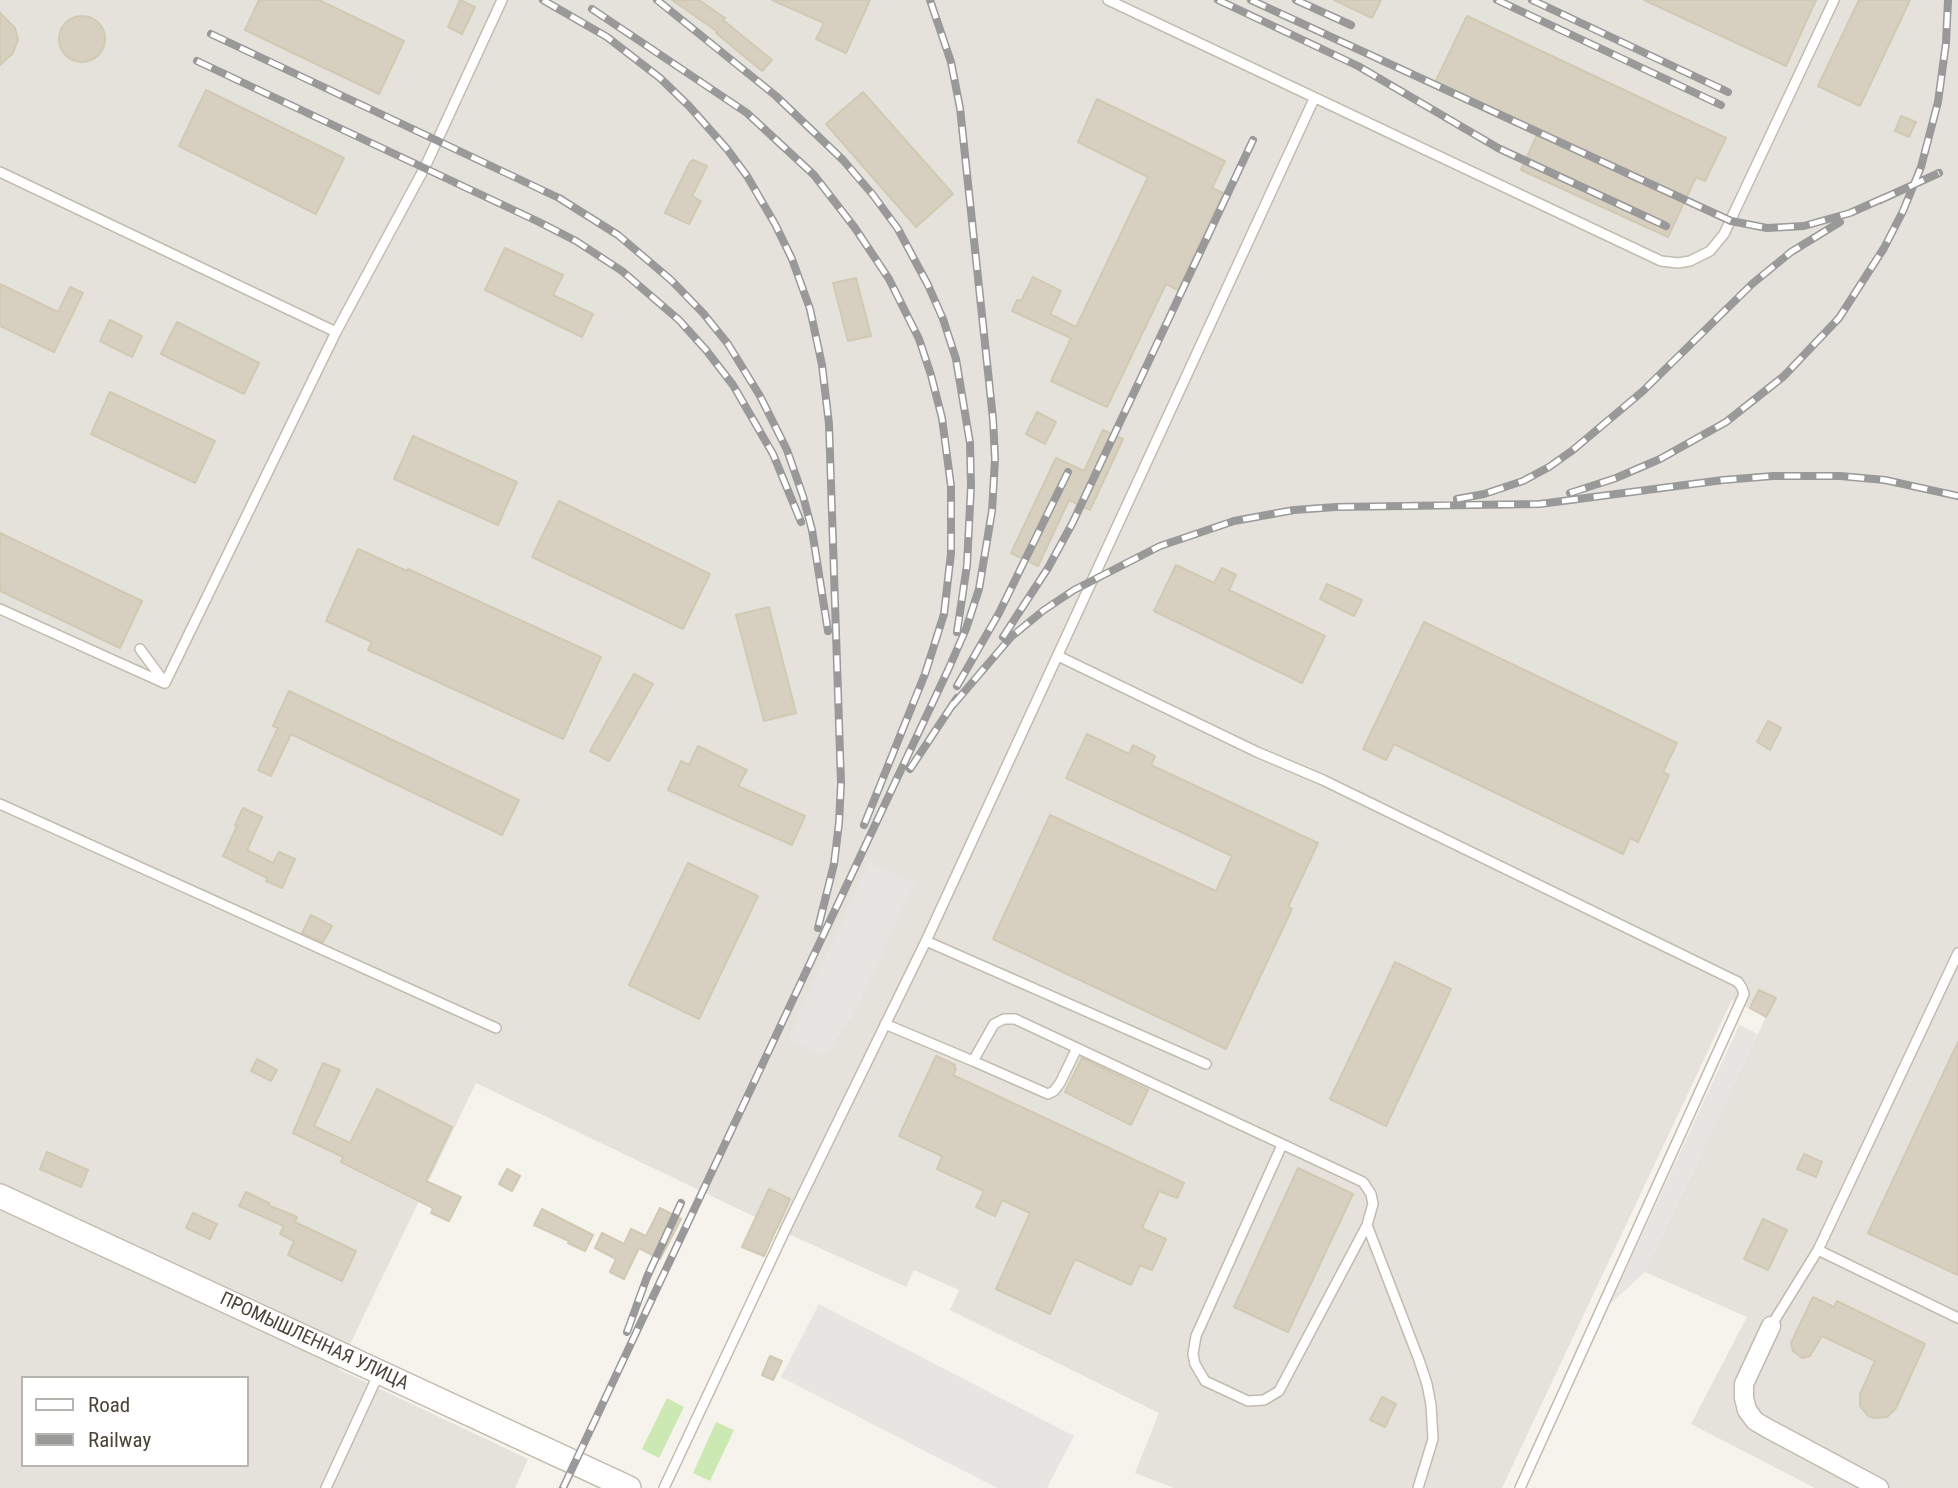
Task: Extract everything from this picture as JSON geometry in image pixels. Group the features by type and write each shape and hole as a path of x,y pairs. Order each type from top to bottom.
{"street":[{"name":"ПРОМЫШЛЕННАЯ УЛИЦА","path":"0,1196 629,1488"},
{"path":"1771,1326 1744,1384 1747,1410 1755,1421 1879,1488"}],"lane":[{"path":"165,683 336,332 425,167 502,0"},
{"path":"1108,0 1661,261 1678,263 1690,261 1710,251 1724,234 1834,0"},
{"path":"664,1488 926,941 1314,99"},
{"path":"0,172 336,332"},
{"path":"0,609 165,683"},
{"path":"140,649 165,683"},
{"path":"1058,656 1257,752 1323,780 1738,982 1742,988 1744,994 1520,1488"},
{"path":"0,804 496,1028"},
{"path":"926,941 1206,1064"},
{"path":"1771,1326 1818,1250 1958,953"},
{"path":"973,1061 994,1024 1004,1019 1015,1019 1363,1182 1371,1194 1373,1204 1367,1226 1279,1391 1264,1400 1248,1401 1205,1381 1195,1364 1193,1354 1196,1336 1282,1145"},
{"path":"886,1024 1048,1094 1057,1088 1077,1048"},
{"path":"1367,1226 1419,1360 1429,1394 1433,1439 1418,1488"},
{"path":"1818,1250 1958,1318"},
{"path":"326,1488 379,1372"}],"shaded area":[{"path":"0,0 1958,0 1958,1488 1815,1488 1691,1424 1747,1317 1645,1272 1766,1017 1732,1000 1502,1488 1174,1488 1135,1473 1159,1413 950,1310 959,1290 914,1270 906,1287 771,1226 759,1251 743,1244 755,1217 476,1083 338,1369 528,1459 515,1488 0,1488"},
{"path":"869,862 915,883 854,1014 824,1057 788,1039"},
{"path":"1739,1025 1758,1034 1645,1272 1610,1304"},
{"path":"819,1304 1074,1436 1047,1488 997,1488 781,1377"}],"green space":[{"path":"667,1398 684,1407 659,1458 642,1449"},
{"path":"716,1422 734,1430 710,1481 693,1473"}],"building":[{"path":"259,0 319,0 404,41 379,94 245,30"},
{"path":"460,0 475,7 462,34 448,27"},
{"path":"672,0 699,0 725,18 723,20 772,60 762,71 716,33 718,32"},
{"path":"772,0 870,0 846,53 816,39 824,23"},
{"path":"1334,0 1381,0 1372,18"},
{"path":"1644,0 1816,0 1786,66"},
{"path":"1859,0 1910,0 1860,106 1818,86"},
{"path":"0,13 15,28 18,40 13,53 0,65"},
{"path":"82,16 98,23 105,39 98,55 82,62 66,55 59,39 66,23"},
{"path":"1467,16 1726,138 1705,181 1696,177 1668,237 1521,170 1537,135 1433,87"},
{"path":"206,90 344,158 316,214 179,146"},
{"path":"863,92 953,194 916,227 826,124"},
{"path":"1097,99 1225,161 1212,188 1223,193 1178,290 1166,284 1107,407 1051,381 1071,338 1012,311 1017,300 1021,301 1033,277 1061,291 1050,314 1076,327 1148,177 1078,142"},
{"path":"1901,116 1916,122 1909,137 1895,131"},
{"path":"693,160 707,166 692,196 701,201 689,224 665,213"},
{"path":"505,248 563,275 553,295 593,314 582,337 485,290"},
{"path":"856,278 871,336 848,341 833,283"},
{"path":"0,284 58,312 70,287 83,293 54,352 0,326"},
{"path":"110,320 142,336 132,357 100,341"},
{"path":"177,322 259,363 244,394 161,354"},
{"path":"110,392 215,441 195,483 91,434"},
{"path":"1037,412 1056,422 1045,444 1026,434"},
{"path":"1103,430 1123,439 1090,510 1069,500 1038,566 1011,553 1056,458 1084,471"},
{"path":"413,436 517,482 498,525 394,479"},
{"path":"559,501 710,574 683,629 532,557"},
{"path":"0,533 142,601 120,648 0,591"},
{"path":"358,549 601,657 563,739 368,650 372,642 326,621"},
{"path":"1176,565 1214,583 1222,568 1236,575 1229,590 1325,636 1302,683 1154,611"},
{"path":"1327,584 1362,600 1354,616 1320,599"},
{"path":"769,607 796,713 764,721 736,615"},
{"path":"1424,622 1677,743 1663,772 1669,775 1638,842 1630,838 1623,854 1394,744 1386,760 1363,749"},
{"path":"634,674 653,684 609,761 590,751"},
{"path":"289,691 519,800 502,835 291,734 271,776 258,770 278,728 273,726"},
{"path":"1768,721 1781,728 1770,750 1757,742"},
{"path":"1087,734 1129,754 1133,745 1155,756 1151,765 1318,843 1288,907 1292,909 1226,1049 993,939 1050,815 1216,891 1232,856 1066,778"},
{"path":"698,746 747,770 738,786 805,816 792,845 668,790 681,761 689,765"},
{"path":"243,808 262,817 247,850 273,863 279,852 295,859 282,888 223,856"},
{"path":"688,863 758,896 699,1019 629,985"},
{"path":"311,915 332,926 323,942 302,933"},
{"path":"1395,962 1451,989 1386,1126 1330,1099"},
{"path":"1759,990 1776,998 1766,1017 1750,1008"},
{"path":"1958,1042 1958,1275 1868,1233"},
{"path":"936,1056 955,1065 953,1075 1184,1183 1177,1198 1159,1191 1142,1228 1166,1239 1152,1270 1140,1265 1131,1285 1075,1259 1050,1314 996,1289 1030,1213 1002,1200 995,1216 976,1207 984,1191 937,1169 942,1156 899,1136"},
{"path":"1082,1058 1148,1090 1131,1125 1065,1092"},
{"path":"257,1059 277,1070 271,1081 251,1071"},
{"path":"323,1063 340,1070 314,1126 350,1143 377,1089 452,1127 426,1181 461,1197 449,1221 431,1213 433,1208 341,1162 343,1157 293,1133"},
{"path":"47,1152 88,1170 81,1187 40,1169"},
{"path":"1804,1154 1822,1162 1816,1177 1797,1169"},
{"path":"1298,1168 1353,1194 1288,1332 1234,1307"},
{"path":"507,1169 520,1176 512,1191 499,1184"},
{"path":"769,1189 790,1199 764,1256 742,1247"},
{"path":"246,1192 297,1217 295,1222 356,1251 342,1281 288,1255 294,1241 280,1234 284,1226 239,1206"},
{"path":"660,1208 681,1219 660,1259 639,1248 624,1279 610,1272 616,1259 595,1248 602,1233 624,1244 631,1229 646,1236"},
{"path":"542,1209 593,1235 585,1251 534,1225"},
{"path":"193,1213 217,1224 210,1239 186,1228"},
{"path":"1763,1219 1787,1230 1768,1270 1744,1259"},
{"path":"1813,1297 1834,1307 1837,1301 1925,1344 1896,1408 1887,1417 1868,1416 1860,1406 1860,1394 1875,1361 1822,1336 1810,1356 1802,1358 1793,1351 1791,1343"},
{"path":"770,1356 782,1361 773,1380 762,1375"},
{"path":"1382,1397 1396,1404 1385,1427 1370,1420"}],"railway":[{"path":"543,0 607,37 660,78 727,149 747,176 775,224 792,259 810,309 822,365 829,424 841,783 834,864 818,928"},
{"path":"657,0 776,96 843,160 898,229 928,285 956,359 970,443 967,565 957,632"},
{"path":"563,1488 948,670 966,629 979,589 992,511 995,459 993,419 960,108 951,62 930,0"},
{"path":"1218,0 1358,66 1498,148 1666,226"},
{"path":"1251,0 1731,221 1767,228 1804,226 1850,213 1886,197"},
{"path":"1296,0 1351,25"},
{"path":"1497,0 1721,105"},
{"path":"1532,0 1728,92"},
{"path":"1570,493 1616,478 1660,459 1726,422 1784,376 1839,318 1884,248 1921,167 1938,102 1946,43 1948,0"},
{"path":"592,9 747,113 814,175 855,228 889,279 919,339 942,418 951,486 951,553 944,614 925,674 864,825"},
{"path":"211,34 559,198 618,235 671,280 728,344 760,396 787,450 812,530 828,631"},
{"path":"197,61 539,222 576,241 622,271 679,320 733,385 773,454 801,522"},
{"path":"1003,637 1048,568 1072,524 1253,140"},
{"path":"1880,200 1939,173"},
{"path":"1457,499 1484,494 1523,481 1573,450 1643,391 1752,284 1791,252 1840,222"},
{"path":"957,686 999,613 1068,472"},
{"path":"953,705 1011,637 1074,590 1160,546 1234,521 1294,510 1336,507 1540,504 1773,476 1840,476 1885,480 1958,496"},
{"path":"910,769 957,698"},
{"path":"627,1332 647,1277 681,1203"}]}
